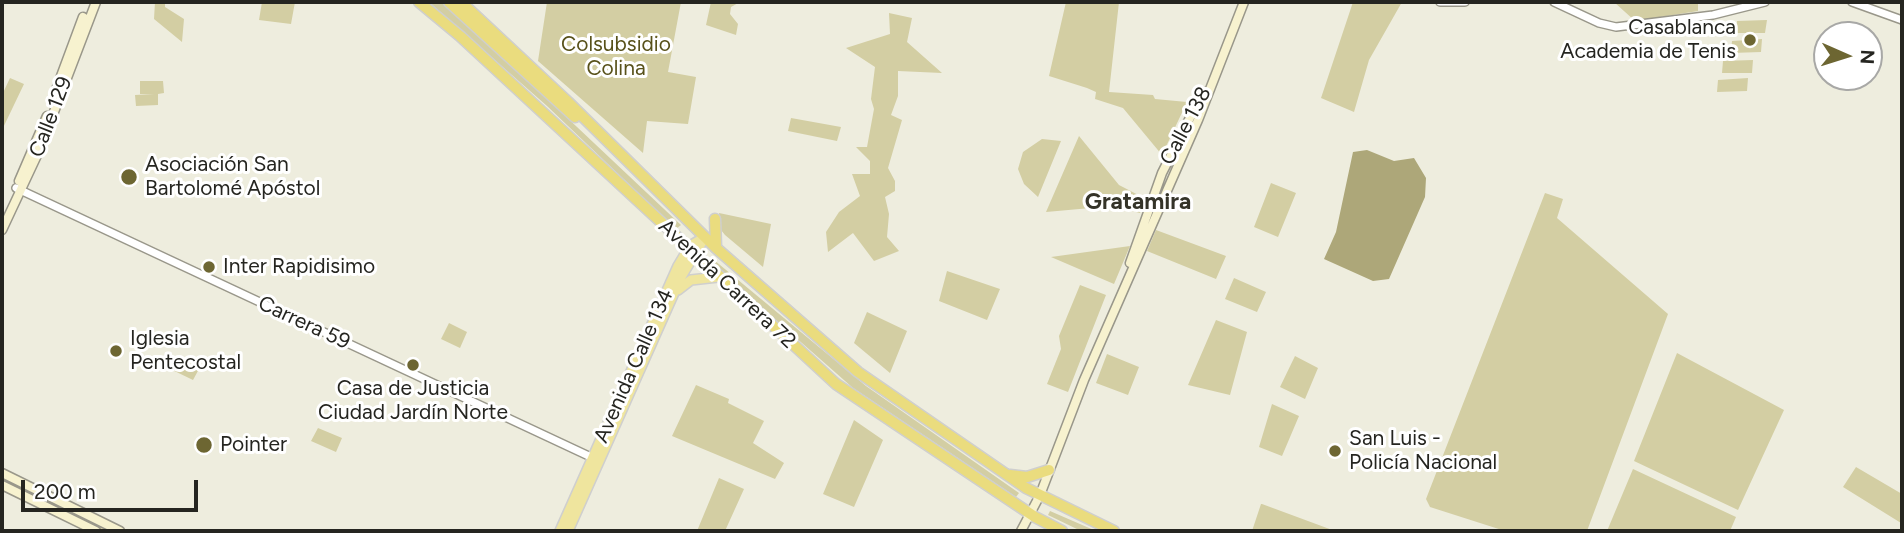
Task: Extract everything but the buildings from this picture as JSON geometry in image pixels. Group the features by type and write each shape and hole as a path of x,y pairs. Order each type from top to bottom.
{"highway":[{"name":"Avenida Carrera 72","path":"419,2 460,36 718,277 856,400 1058,530"},
{"name":"Avenida Carrera 72","path":"449,2 610,146 716,248 858,372 1007,475 1040,495 1114,531"},
{"name":"Avenida Carrera 72","path":"461,2 568,102 610,146"},
{"path":"715,219 716,248"},
{"path":"1007,475 1027,477 1049,470"},
{"path":"1037,531 1058,530"}],"main road":[{"name":"Calle 129","path":"2,218 19,189 90,2"},
{"name":"Calle 129","path":"2,230 96,2"},
{"name":"Calle 138","path":"1024,531 1092,362 1187,144 1186,136 1244,2"},
{"name":"Calle 138","path":"1121,294 1162,173 1179,135 1212,78"},
{"path":"1162,173 1168,173 1172,178"},
{"name":"Avenida Calle 134","path":"560,531 691,252 705,237"},
{"name":"Avenida Calle 134","path":"568,531 691,252"},
{"path":"674,293 691,280 718,277"},
{"path":"2,473 120,531"},
{"path":"2,485 96,531"}],"street":[{"path":"1440,2 1465,2"},
{"path":"1554,2 1599,23 1616,27 1713,15 1765,2"},
{"path":"1852,2 1902,20"},
{"name":"Carrera 59","path":"19,189 593,458"}],"green space":[{"path":"155,2 165,2 165,7 184,19 182,42 154,19"},
{"path":"262,2 295,2 291,24 259,20"},
{"path":"429,2 442,2 455,12 681,225 676,229 547,106"},
{"name":"Colsubsidio Colina","path":"547,2 681,2 668,72 696,77 688,124 647,121 643,153 538,61"},
{"path":"711,2 740,2 731,7 730,14 738,24 736,35 706,25"},
{"path":"1066,2 1119,2 1109,92 1153,95 1155,99 1187,102 1162,155 1123,108 1095,99 1096,92 1087,88 1049,76"},
{"path":"1353,2 1402,2 1369,60 1354,112 1321,98"},
{"path":"1614,2 1698,2 1698,11 1635,21"},
{"path":"889,13 912,18 907,42 942,73 898,71 898,96 891,115 902,120 888,168 895,181 895,191 885,197 889,214 887,237 899,251 874,261 853,233 828,252 826,232 839,212 860,196 852,174 870,174 870,161 856,147 867,147 874,109 871,99 875,67 846,48 890,34"},
{"path":"1767,20 1765,33 1736,33 1737,21"},
{"path":"1762,39 1761,52 1731,53 1732,41"},
{"path":"1753,60 1752,73 1722,73 1723,61"},
{"path":"10,78 24,84 2,130 2,95"},
{"path":"1748,78 1747,91 1717,92 1718,80"},
{"path":"140,81 163,81 164,93 158,94 158,105 136,106 135,95 154,94 140,94"},
{"path":"791,118 841,127 837,141 788,131"},
{"path":"1079,136 1119,185 1146,199 1140,213 1113,206 1046,212"},
{"path":"1042,139 1061,141 1038,197 1024,184 1018,169 1023,152"},
{"path":"1271,183 1296,193 1278,237 1254,227"},
{"path":"1545,193 1563,199 1557,218 1668,314 1587,531 1505,531 1430,507 1426,499"},
{"path":"719,213 771,224 763,267 725,235 721,230"},
{"path":"1156,230 1226,256 1216,279 1147,251"},
{"path":"1130,246 1114,284 1051,257"},
{"path":"714,260 866,386 1019,493 1016,497 853,388 711,263"},
{"path":"947,271 1000,289 987,320 939,301"},
{"path":"1234,278 1266,292 1257,312 1225,299"},
{"path":"1080,285 1106,295 1068,392 1047,384 1061,349 1059,336"},
{"path":"867,312 907,331 890,373 854,343"},
{"path":"1216,320 1247,332 1230,395 1188,385"},
{"path":"449,323 467,332 460,348 441,339"},
{"path":"1677,353 1784,410 1738,510 1634,461"},
{"path":"1107,354 1139,367 1128,395 1096,383"},
{"path":"167,355 199,369 193,380 162,365"},
{"path":"1295,356 1318,368 1305,399 1280,387"},
{"path":"696,385 729,399 728,403 764,421 753,443 784,463 775,479 672,436"},
{"path":"1272,404 1299,416 1282,456 1259,447"},
{"path":"854,420 883,440 854,507 823,494"},
{"path":"318,428 342,438 336,452 311,441"},
{"path":"1856,467 1902,494 1901,523 1843,487"},
{"path":"1633,469 1736,517 1730,531 1607,531"},
{"path":"2,477 111,531 100,531 2,481"},
{"path":"719,478 744,489 725,531 697,531"},
{"path":"1262,504 1335,531 1252,531"},
{"path":"1050,511 1096,531 1081,531 1048,515"}],"shaded area":[{"path":"1367,150 1394,161 1414,158 1426,178 1425,197 1389,279 1373,281 1324,259 1336,232 1353,152"}],"place":[{"name":"Casablanca Academia de Tenis","path":"1750,40"},
{"name":"Asociación San Bartolomé Apóstol","path":"129,177"},
{"name":"Inter Rapidisimo","path":"209,267"},
{"name":"Iglesia Pentecostal","path":"116,351"},
{"name":"Casa de Justicia Ciudad Jardín Norte","path":"413,365"},
{"name":"Pointer","path":"204,445"},
{"name":"San Luis - Policía Nacional","path":"1335,451"}],"district":[{"name":"Gratamira","path":"1138,202"}]}
